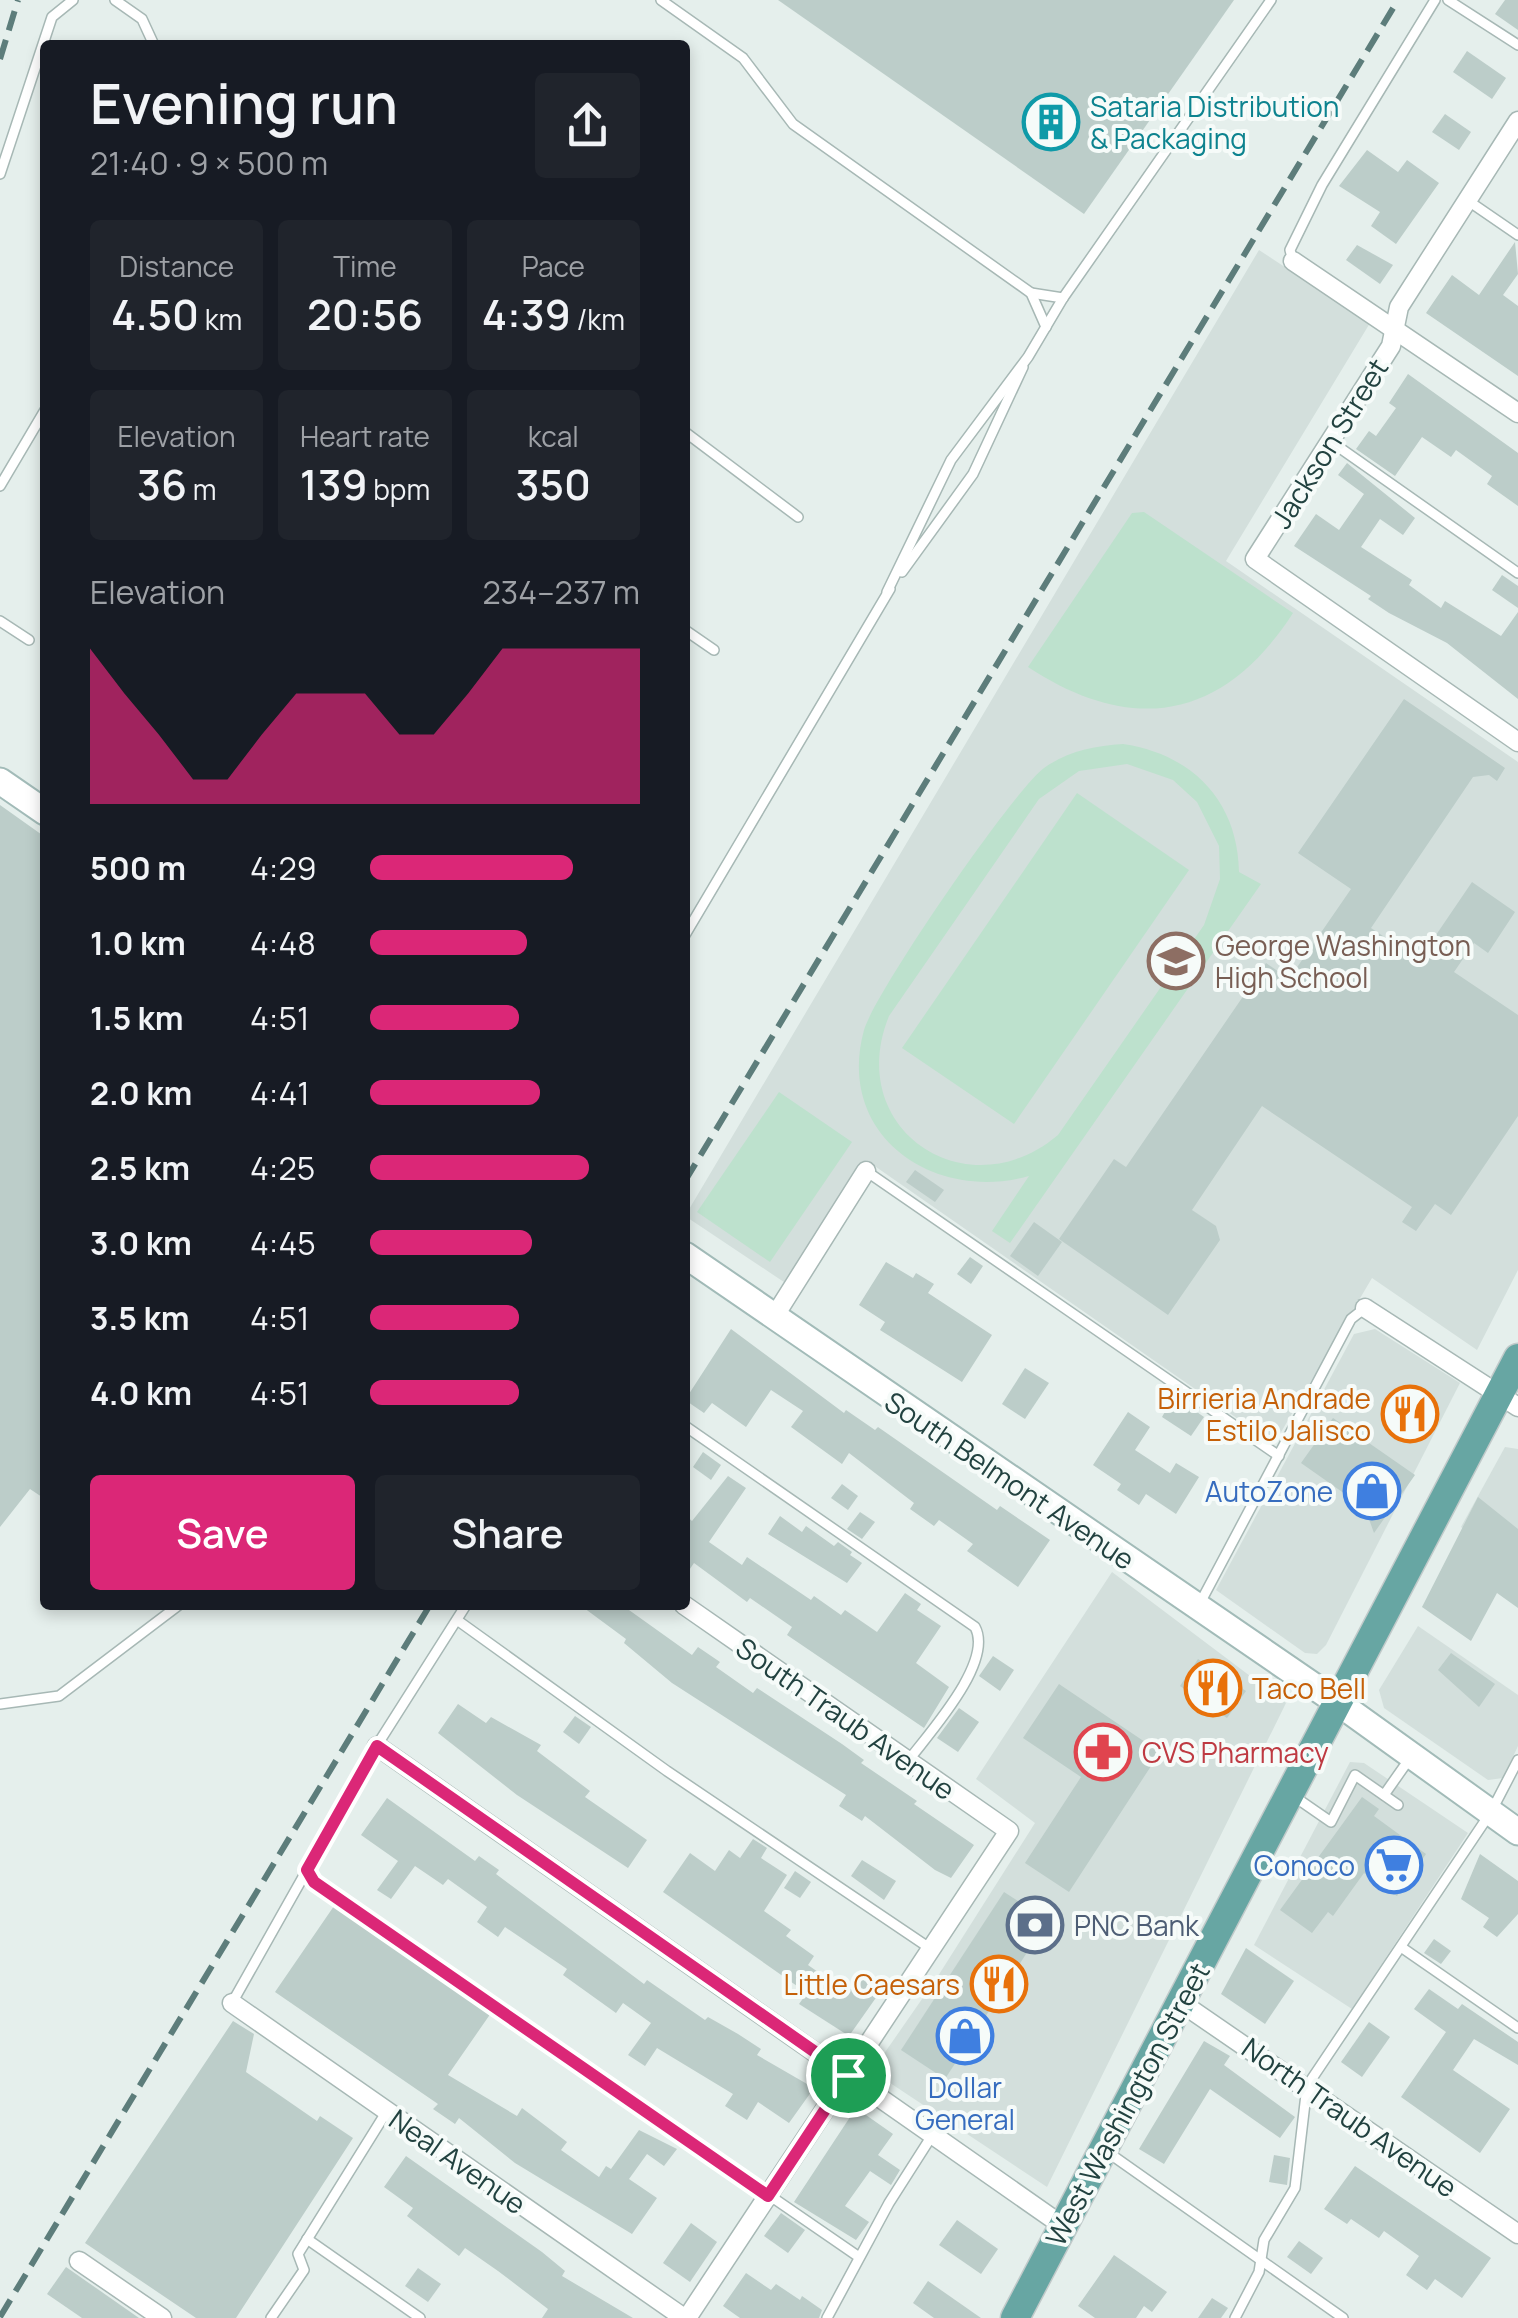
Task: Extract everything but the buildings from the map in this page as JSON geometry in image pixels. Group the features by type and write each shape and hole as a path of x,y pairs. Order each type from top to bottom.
{"main road":[{"path":"0,781 40,809"},
{"name":"South Belmont Avenue","path":"690,1258 1337,1702 1518,1832"},
{"name":"West Washington Street","path":"1021,2316 1063,2226 1337,1702 1509,1400 1518,1358"}],"street":[{"name":"Jackson Street","path":"1518,121 1399,307 1391,346 1256,559 1518,742"},
{"path":"1293,261 1518,413"},
{"path":"774,1317 866,1171"},
{"path":"1365,1308 1509,1400"},
{"name":"South Traub Avenue","path":"690,1609 1008,1831 931,1949"},
{"path":"377,1746 1063,2226"},
{"path":"685,2318 931,1949"},
{"name":"North Traub Avenue","path":"1180,2002 1518,2234"},
{"name":"Neal Avenue","path":"232,2003 685,2318"},
{"path":"79,2260 162,2318"}],"lane":[{"path":"44,40 52,16 73,0"},
{"path":"116,0 142,19 152,40"},
{"path":"661,0 743,58 793,124 1031,293 1063,298"},
{"path":"888,592 951,460 1028,356 1063,298 1272,0"},
{"path":"1293,261 1290,250 1322,185 1435,0"},
{"path":"1448,0 1518,45"},
{"path":"0,174 40,52"},
{"path":"1468,200 1518,235"},
{"path":"1031,293 1046,326"},
{"path":"690,927 888,592 972,474 1028,356"},
{"path":"0,486 40,418"},
{"path":"690,436 798,518"},
{"path":"1330,442 1518,573"},
{"path":"0,620 29,640"},
{"path":"690,633 714,650"},
{"path":"866,1171 1279,1456"},
{"path":"1198,1608 1350,1320 1365,1308"},
{"path":"690,1429 975,1627 980,1636 976,1666 908,1761"},
{"path":"0,1704 59,1696 172,1610"},
{"path":"232,2003 377,1746 463,1610"},
{"path":"457,1620 667,1771 931,1949"},
{"path":"1384,1796 1412,1755"},
{"path":"1234,2318 1259,2272 1259,2257 1296,2188 1307,2086 1491,1812 1518,1760"},
{"path":"1289,1793 1331,1822 1355,1775 1398,1805"},
{"path":"307,1870 314,1882 859,2258"},
{"path":"1400,1947 1518,2028"},
{"path":"271,2318 304,2270 298,2254 386,2110"},
{"path":"827,2318 932,2134"},
{"path":"1103,2149 1343,2318"},
{"path":"307,2239 420,2318"}],"shaded area":[{"name":"George Washington High School","path":"1259,250 1370,323 1226,561 1518,762 1518,1270 1477,1350 1372,1278 1274,1444 866,1160 784,1282 690,1219 690,1208"},
{"path":"1375,1329 1460,1383 1326,1645 1317,1654 1305,1653 1216,1590 1354,1334"},
{"path":"1505,1447 1518,1449 1518,1567 1461,1527"},
{"path":"1112,1572 1286,1703 1047,2187 872,2071 1035,1823 976,1779"},
{"path":"1418,1626 1518,1695 1518,1746 1503,1778 1488,1780 1384,1708 1379,1690"},
{"path":"1350,1762 1364,1763 1468,1833 1352,2009 1254,1945"}],"green space":[{"path":"1144,512 1293,613 1266,649 1237,676 1207,695 1174,706 1140,708 1104,703 1067,689 1028,667 1132,513"},
{"path":"1123,744 1170,758 1206,785 1230,823 1239,872 1261,884 1010,1243 992,1231 1029,1176 993,1182 959,1179 927,1170 900,1153 878,1130 864,1101 859,1068 864,1030 918,936 1028,784 1062,757","holes":["1127,764 1173,780 1197,802 1219,846 1220,879 1204,925 1058,1135 1023,1157 987,1165 952,1161 922,1147 898,1124 883,1093 879,1057 889,1016 1039,799 1079,771"]},
{"path":"1077,793 1189,870 1014,1124 902,1048"},
{"path":"779,1092 852,1142 770,1262 697,1212"}],"railway":[{"path":"0,59 18,0"},
{"path":"690,1173 1398,0"},
{"path":"0,2317 427,1610"}],"place":[{"name":"Sataria Distribution & Packaging","path":"1051,122"},
{"name":"George Washington High School","path":"1176,961"},
{"name":"Birrieria Andrade Estilo Jalisco","path":"1410,1414"},
{"name":"AutoZone","path":"1372,1491"},
{"name":"Taco Bell","path":"1213,1688"},
{"name":"CVS Pharmacy","path":"1103,1752"},
{"name":"Conoco","path":"1394,1865"},
{"name":"PNC Bank","path":"1035,1925"},
{"name":"Little Caesars","path":"999,1984"},
{"name":"Dollar General","path":"965,2036"}],"route":[{"path":"377,1746 848,2075 768,2196 314,1882 307,1870 377,1746"}]}
